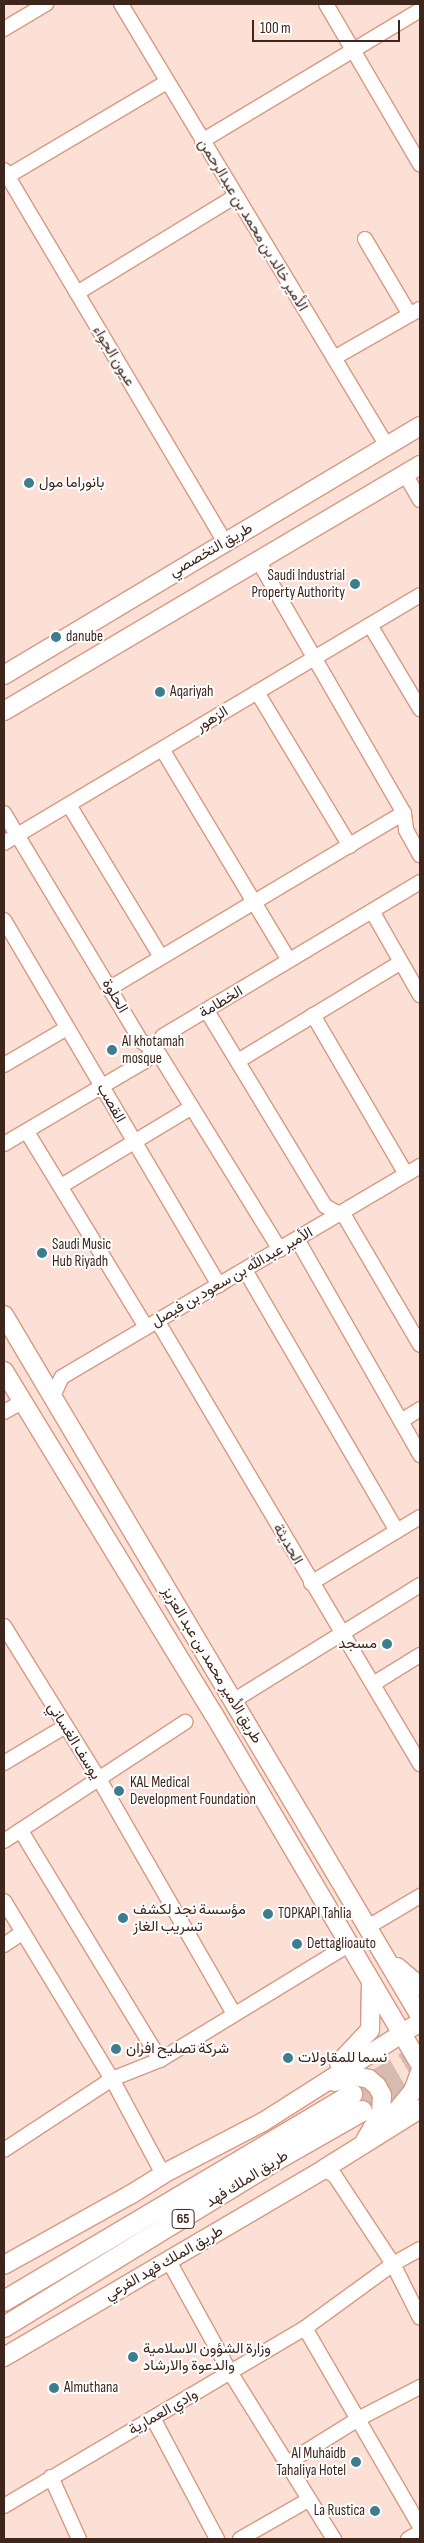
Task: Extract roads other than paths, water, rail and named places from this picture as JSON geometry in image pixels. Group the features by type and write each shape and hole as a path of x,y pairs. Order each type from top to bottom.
{"highway":[{"name":"طريق الملك فهد","path":"4,2300 352,2094"},
{"name":"طريق الملك فهد","path":"4,2327 276,2160 362,2111"},
{"path":"4,2289 49,2273"}],"main road":[{"name":"طريق التخصصي","path":"4,676 420,426"},
{"path":"4,711 259,562 420,465"},
{"name":"طريق الأمير محمد بن عبد العزيز","path":"4,1315 420,2016"},
{"name":"طريق الأمير محمد بن عبد العزيز","path":"4,1371 350,1944 420,2064"},
{"path":"382,1952 420,1986"},
{"path":"263,2122 351,2054 364,2040 370,2030 371,1982"},
{"path":"5,2262 130,2196 163,2174 263,2122 420,2022"},
{"path":"362,2145 389,2122 413,2091 420,2072"},
{"path":"263,2122 294,2111 334,2083 355,2076 369,2079 378,2086 382,2105 378,2121 362,2145"},
{"path":"324,2169 420,2109"},
{"path":"324,2169 420,2124"},
{"name":"طريق الملك فهد الفرعي","path":"4,2357 170,2257 324,2169"}],"street":[{"path":"4,29 46,4"},
{"name":"الأمير خالد بن محمد بن عبدالرحمن","path":"120,4 387,446"},
{"path":"326,4 420,164"},
{"path":"202,141 420,10"},
{"path":"6,173 167,82"},
{"name":"عيون الجواء","path":"6,173 225,542"},
{"path":"77,292 236,196"},
{"path":"334,358 415,312 365,239"},
{"path":"405,474 420,500"},
{"path":"259,562 404,813 406,830 420,854"},
{"name":"الزهور","path":"4,843 420,595"},
{"path":"370,625 420,709"},
{"path":"257,692 350,846"},
{"path":"162,749 289,960"},
{"path":"69,805 160,957"},
{"name":"الحلوة","path":"4,813 140,1041 153,1050 192,1107 280,1250"},
{"path":"110,988 404,813"},
{"name":"الخطامة","path":"4,1144 102,1088 145,1060 163,1036 420,882"},
{"path":"372,911 420,996"},
{"name":"القصب","path":"4,920 219,1285"},
{"path":"238,1061 400,962"},
{"path":"207,1010 325,1206 345,1216 420,1345"},
{"path":"313,1015 406,1174"},
{"path":"4,1065 67,1028"},
{"path":"61,1186 192,1107"},
{"name":"الحديثة","path":"27,1132 152,1325 342,1632 420,1764"},
{"name":"الأمير عبدالله بن سعود بن فيصل","path":"53,1396 62,1377 420,1166"},
{"path":"297,1239 420,1454"},
{"path":"245,1270 397,1531"},
{"path":"4,1412 22,1402"},
{"path":"401,1421 420,1409"},
{"path":"311,1582 420,1517"},
{"path":"233,1701 342,1632 419,1590"},
{"name":"يوسف الغساني","path":"4,1626 64,1726 99,1779 234,2014"},
{"path":"373,1684 420,1655"},
{"path":"4,1841 185,1722"},
{"path":"4,1763 64,1726"},
{"path":"20,1831 160,2060"},
{"path":"368,1927 420,1896"},
{"path":"4,1901 112,2079 163,2174"},
{"path":"4,1945 23,1932"},
{"path":"4,2150 112,2079 160,2060 350,1944"},
{"path":"324,2169 335,2176 392,2264 420,2318"},
{"name":"وادي العمارية","path":"4,2506 50,2477 305,2328 392,2264 420,2249"},
{"path":"170,2257 171,2265 230,2372 289,2462 308,2500 334,2539"},
{"path":"305,2328 420,2526"},
{"path":"289,2462 358,2420 420,2387"},
{"path":"153,2418 217,2539"},
{"path":"50,2477 79,2539"},
{"path":"240,2539 308,2500"},
{"path":"408,2539 420,2532"}],"tunnel":[{"path":"352,2094 420,2053"},
{"path":"362,2111 420,2076"}],"place":[{"name":"بانوراما مول","path":"29,483"},
{"name":"Saudi Industrial Property Authority","path":"355,584"},
{"name":"danube","path":"56,637"},
{"name":"Aqariyah","path":"160,692"},
{"name":"Al khotamah mosque","path":"112,1050"},
{"name":"Saudi Music Hub Riyadh","path":"42,1253"},
{"name":"مسجد","path":"387,1644"},
{"name":"KAL Medical Development Foundation","path":"119,1791"},
{"name":"TOPKAPI Tahlia","path":"268,1914"},
{"name":"مؤسسة نجد لكشف تسريب الغاز","path":"123,1918"},
{"name":"Dettaglioauto","path":"297,1944"},
{"name":"شركة تصليح افران","path":"116,2049"},
{"name":"نسما للمقاولات","path":"288,2058"},
{"name":"وزارة الشؤون الاسلامية والدعوة والارشاد","path":"133,2357"},
{"name":"Almuthana","path":"54,2388"},
{"name":"Al Muhaidb Tahaliya Hotel","path":"356,2462"},
{"name":"La Rustica","path":"375,2511"}]}
